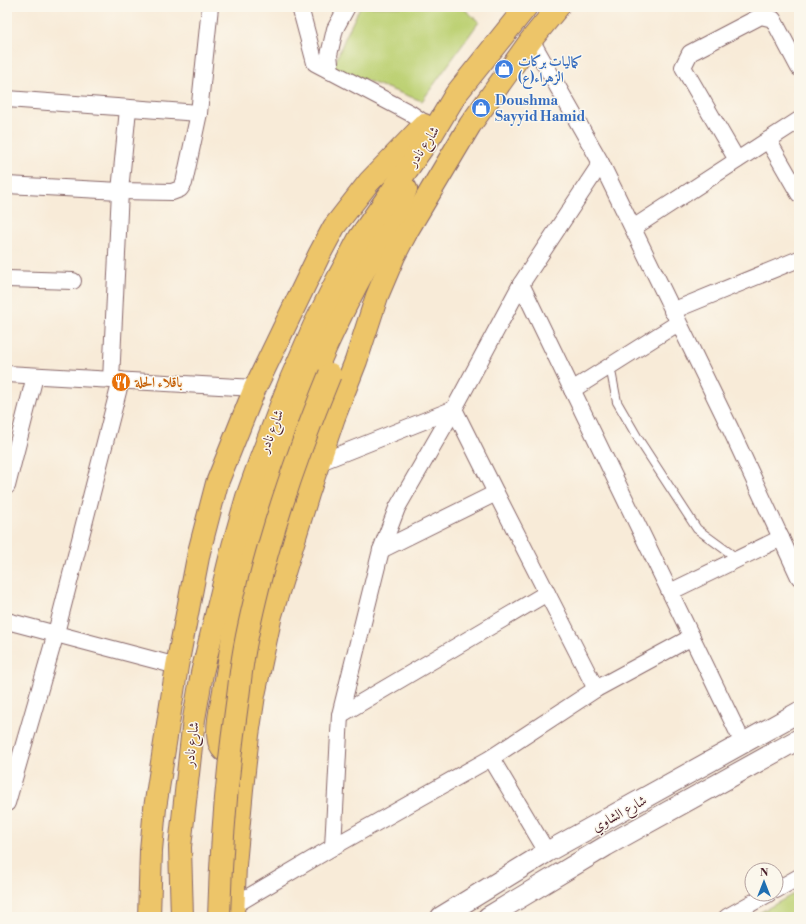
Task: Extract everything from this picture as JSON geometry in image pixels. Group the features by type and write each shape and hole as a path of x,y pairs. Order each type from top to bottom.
{"main road":[{"path":"248,735 243,750 239,753 232,755 226,753 222,750 219,744 218,738 220,720 238,608 249,562 275,475 293,426 320,360 349,297 400,204 432,128 456,94 526,7"},
{"name":"شارع نادر","path":"228,913 220,864 232,737 242,665 249,626 265,562 286,488 300,448 350,329 369,294 470,125 531,40 558,7"},
{"path":"148,913 155,808 177,666 199,552 217,483 255,388 319,255 334,228 369,182 432,128"},
{"name":"شارع نادر","path":"182,917 180,847 194,719 202,673 233,546 249,490 291,379 334,284 360,237 432,128"},
{"path":"228,913 248,735 254,695 271,615 318,463 371,318 377,296 394,256 406,233"}],"street":[{"path":"7,185 120,191 172,192 180,189 184,183 199,113 210,7"},
{"path":"300,7 315,63 410,113 432,128"},
{"path":"331,72 329,55 335,29 347,7"},
{"path":"737,160 683,67 690,53 761,16 773,19 799,68"},
{"path":"531,40 602,163 675,317 730,428 781,538 797,568"},
{"path":"7,99 199,113"},
{"path":"7,803 56,633 116,380 120,191 128,109"},
{"path":"633,228 799,120"},
{"path":"768,140 799,194"},
{"path":"333,847 340,715 381,550 397,508 454,409 521,284 602,163"},
{"path":"572,390 610,366 675,317 799,259"},
{"path":"7,279 73,281"},
{"path":"521,284 743,744"},
{"path":"7,374 255,388"},
{"path":"7,486 35,376"},
{"path":"318,463 454,409"},
{"path":"454,409 596,689"},
{"path":"381,550 496,493"},
{"path":"670,592 781,538"},
{"path":"340,715 547,593"},
{"path":"7,621 177,666"},
{"path":"228,913 333,847 491,758 596,689 692,637"},
{"name":"شارع الشاوي","path":"441,917 547,852 799,712"},
{"name":"شارع الشاوي","path":"488,917 512,911 592,855 799,739"},
{"path":"491,758 547,852"},
{"path":"612,817 610,826 612,831 617,835 624,836"},
{"path":"580,834 593,840 595,845 592,855"},
{"path":"784,885 799,877"},
{"path":"727,917 754,902"}],"lane":[{"path":"610,366 617,402 639,440 697,529 738,558"}],"green space":[{"path":"360,7 462,7 479,22 422,101 333,68"},
{"path":"797,892 799,896 799,917 752,917 779,902 784,902 784,899"}],"place":[{"name":"كماليات بركات الزهراء(ع)","path":"504,69"},
{"name":"Doushma Sayyid Hamid","path":"481,108"},
{"name":"باقلاء الحلة","path":"121,382"}]}
